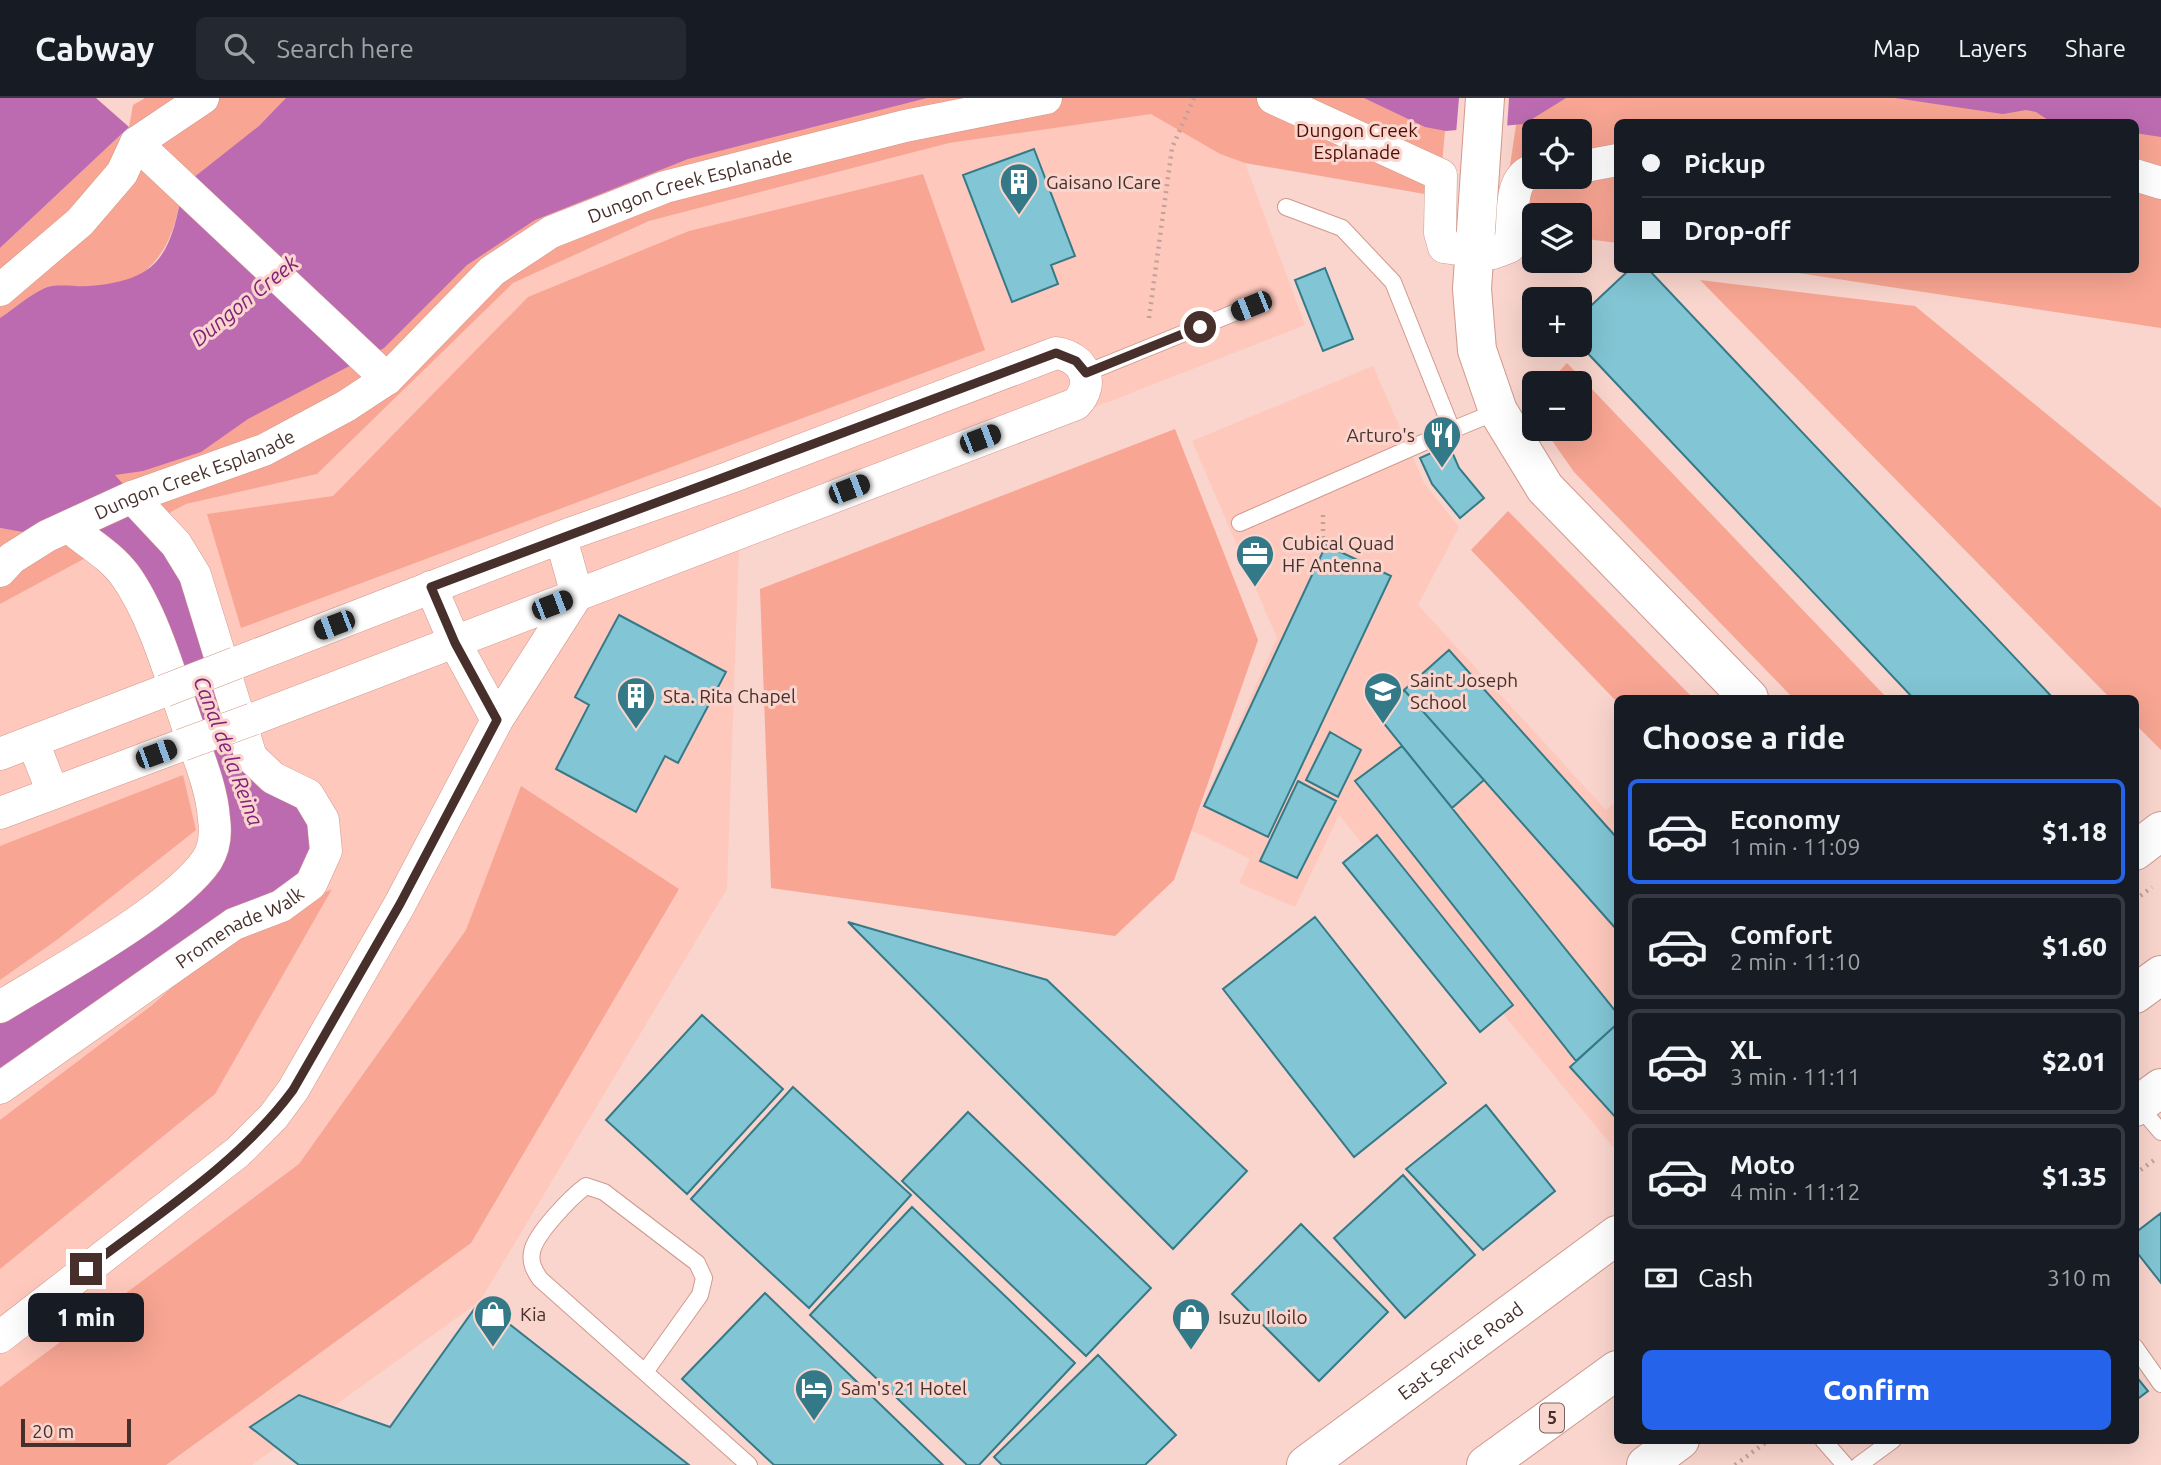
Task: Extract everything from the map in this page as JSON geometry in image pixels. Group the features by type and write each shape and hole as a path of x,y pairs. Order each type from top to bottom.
{"main road":[{"path":"1485,98 1474,238 1477,351 1498,411 1545,488 1746,695"},
{"path":"2139,848 2161,831"},
{"path":"2139,991 2161,975"},
{"name":"East Service Road","path":"1306,1465 1614,1237"},
{"name":"5","path":"1494,1463 1614,1372"},
{"path":"1646,1465 1675,1444"}],"street":[{"path":"0,290 80,222 122,173 136,142 203,98"},
{"name":"Dungon Creek Esplanade","path":"0,570 24,551 76,533 306,430 387,379 492,271 551,232 665,187 905,126 1046,98"},
{"path":"1273,98 1441,174 1440,233 1444,247 1474,238 1493,253 1509,247 1513,234 1515,183 1522,175"},
{"path":"136,142 387,379"},
{"path":"1592,165 1614,161"},
{"path":"2139,176 2161,183"},
{"path":"0,754 431,587 1056,353 1076,361 1086,373 1086,389 1076,404 455,643 0,813"},
{"name":"Promenade Walk","path":"0,1088 234,924 281,906 311,884 326,851 323,820 308,795 273,778 251,757 195,575 176,544 138,503"},
{"path":"0,1007 126,928 166,899 197,873 209,857 215,840 214,816 203,772 158,639 127,577 110,558 76,533"},
{"path":"0,1337 238,1152 273,1117 293,1090 400,904 497,720 577,595 561,538"},
{"path":"431,587 455,643 497,720"},
{"path":"33,741 53,793"}],"lane":[{"path":"1286,206 1342,228 1393,282 1452,430"},
{"path":"1086,373 1251,306"},
{"path":"1240,523 1498,411"},
{"path":"645,1372 700,1295 704,1278 697,1263 604,1192 586,1186 569,1199 532,1249 532,1265 540,1279 749,1465"},
{"path":"2139,1353 2161,1384"},
{"path":"1827,1444 1845,1465"},
{"path":"1858,1465 1887,1444"}],"path":[{"path":"1150,347 1149,308 1172,148 1194,98"},
{"path":"1323,502 1323,543"},
{"path":"2139,897 2161,880"},
{"path":"2139,1171 2161,1156"},
{"path":"1735,1465 1764,1444"}],"shaded area":[{"path":"1151,113 1220,154 1245,163 1305,325 739,546 727,889 480,1301 252,1465 0,1465 0,604 186,504 317,474 513,283 649,221 949,143"},
{"name":"Saint Joseph School","path":"1373,366 1424,483 1459,527 1418,605 1606,810 1614,803 1614,1148 1339,815 1295,907 1239,883 1250,859 1191,830 1277,638 1192,441"}],"green space":[{"path":"145,98 455,98 183,187 174,227 156,260 0,417 0,248 129,127 133,105"},
{"name":"Dungon Creek Esplanade","path":"701,98 1448,98 1441,175 1425,194 1245,163 1220,154 1151,114 949,143 649,221 513,283 317,474 186,504 0,604 0,528 13,530 190,429 447,267"},
{"path":"1520,98 2161,98 2161,328 1798,273 2139,273 2139,119 1614,119 1614,243 1592,240 1592,203 1522,203 1522,218 1504,206"},
{"path":"923,174 985,350 241,628 207,514 333,496 528,297 689,231"},
{"path":"1700,280 1915,306 2161,508 2161,750 2139,728 2139,695 2107,695"},
{"path":"1567,363 1575,371 1559,371"},
{"path":"1592,389 1884,695 1790,695 1574,472 1552,441 1592,441"},
{"path":"1175,429 1258,640 1174,880 1115,936 771,888 760,589"},
{"path":"1508,511 1690,695 1614,695 1614,699 1471,550"},
{"path":"183,775 196,830 58,939 0,980 0,846"},
{"path":"521,786 679,889 471,1243 166,1465 0,1465 0,1387 299,1164 466,930"},
{"path":"332,889 215,1094 0,1269 0,1120 151,1006 222,943"}],"water":[{"path":"0,98 96,98 129,127 0,248"},
{"path":"286,98 927,98 688,159 535,220 467,265 384,348 248,419 201,452 143,471 115,475 176,544 251,757 323,820 311,884 0,1086 0,1007 197,873 214,816 110,558 29,533 0,528 0,318 45,288 112,283 132,278 147,270 167,246 183,186 259,126"},
{"path":"1364,98 1566,98 1532,119 1522,119 1522,124 1446,131 1425,127"},
{"path":"1895,98 2161,98 2161,137 2139,134 2139,119 2046,119 2036,112 2026,110 2003,114"}],"pier":[{"path":"1459,98 1509,98 1507,129 1456,134"}],"building":[{"name":"Gaisano ICare","path":"1034,149 1075,256 1051,265 1058,284 1012,302 963,175"},
{"path":"1325,268 1353,339 1323,351 1295,280"},
{"path":"1626,273 1652,273 2050,695 1910,695 1591,357 1592,305"},
{"path":"1449,445 1459,468 1484,498 1460,518 1432,484 1420,458"},
{"path":"1326,545 1391,576 1268,837 1204,806"},
{"name":"Sta. Rita Chapel","path":"619,615 726,672 678,763 665,756 636,812 556,769 589,705 575,697"},
{"path":"1449,650 1614,835 1614,927 1404,690"},
{"path":"1404,690 1484,780 1452,808 1378,716"},
{"path":"1330,732 1361,750 1338,797 1306,780"},
{"path":"1402,746 1614,1009 1614,1027 1576,1061 1355,781"},
{"path":"1298,781 1336,801 1297,878 1260,861"},
{"path":"1377,835 1513,1005 1480,1032 1343,863"},
{"path":"1315,917 1446,1083 1354,1157 1223,989"},
{"path":"848,922 1047,980 1247,1171 1173,1249"},
{"path":"702,1015 783,1089 687,1194 606,1120"},
{"path":"1614,1027 1614,1116 1570,1067"},
{"path":"793,1087 911,1195 809,1308 691,1199"},
{"path":"1486,1105 1555,1191 1483,1250 1406,1169"},
{"path":"968,1112 1151,1288 1086,1356 902,1181"},
{"path":"1403,1175 1475,1255 1405,1318 1334,1238"},
{"path":"912,1207 1075,1363 979,1465 967,1465 810,1315"},
{"path":"2161,1213 2161,1283 2139,1255 2139,1230"},
{"path":"1301,1224 1388,1312 1319,1381 1232,1294"},
{"name":"Sam's 21 Hotel","path":"765,1293 943,1465 774,1465 682,1379"},
{"name":"Kia","path":"480,1301 689,1465 299,1465 250,1427 299,1395 390,1427"},
{"path":"1098,1355 1176,1435 1145,1465 1002,1465 994,1457"},
{"path":"2139,1380 2148,1391 2139,1398"}],"place":[{"name":"Gaisano ICare","path":"1019,216"},
{"name":"Arturo's","path":"1442,469"},
{"name":"Cubical Quad HF Antenna","path":"1255,588"},
{"name":"Saint Joseph School","path":"1383,725"},
{"name":"Sta. Rita Chapel","path":"636,730"},
{"name":"Kia","path":"493,1348"},
{"name":"Isuzu Iloilo","path":"1191,1351"},
{"name":"Sam's 21 Hotel","path":"814,1422"}],"route":[{"path":"86,1269 238,1152 273,1117 293,1090 400,904 497,720 455,643 431,587 572,533 731,477 1056,353 1068,355 1086,373 1200,327"}],"water label":[{"name":"Dungon Creek","path":"245,301"},
{"name":"Canal de la Reina","path":"228,751"}]}
